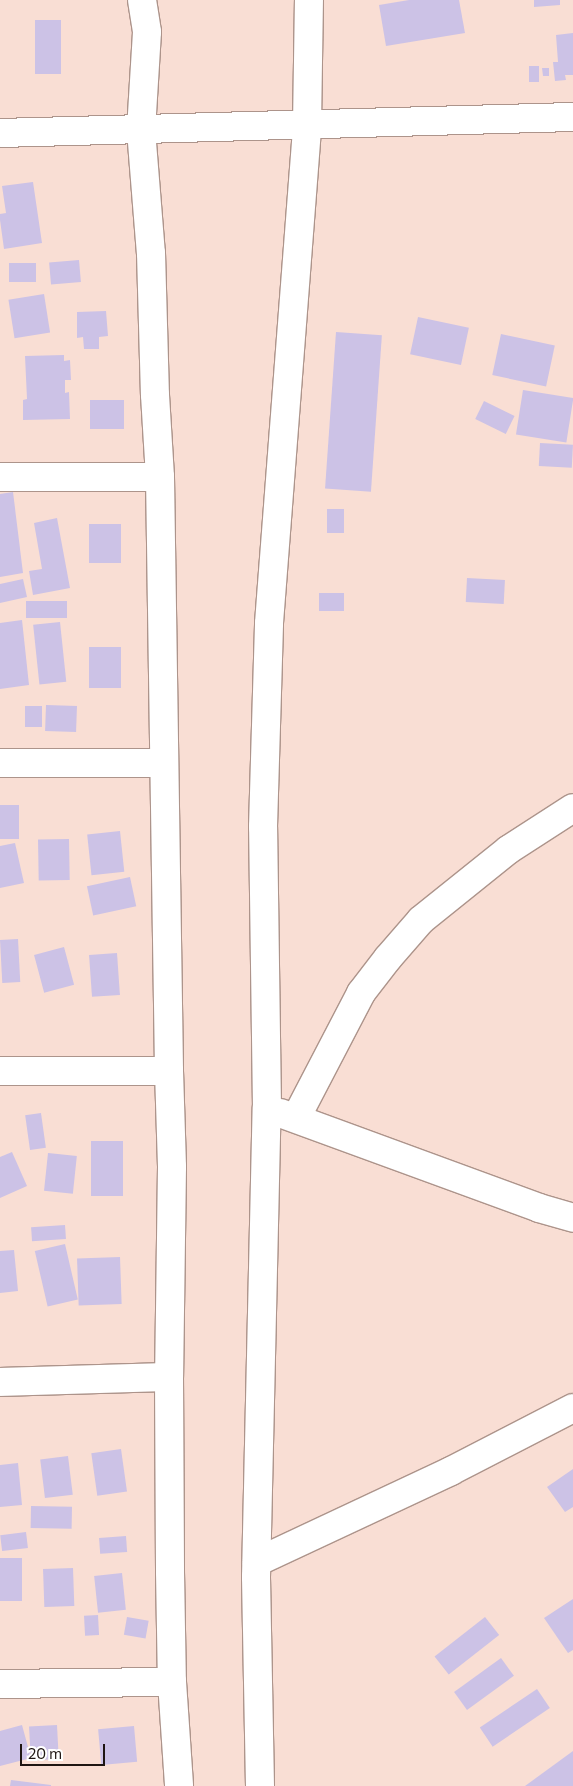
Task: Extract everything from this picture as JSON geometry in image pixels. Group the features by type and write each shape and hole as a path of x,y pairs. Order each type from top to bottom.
{"street":[{"path":"142,0 146,32 150,130 151,253 160,478 168,1071 172,1167 169,1377 172,1682 179,1786"},
{"path":"260,1786 257,1562 267,1108 262,827 269,623 307,125 309,0"},
{"path":"0,134 573,117"},
{"path":"0,477 160,478"},
{"path":"0,763 164,763"},
{"path":"296,1118 361,993 414,928 508,850 573,808"},
{"path":"0,1071 168,1071"},
{"path":"267,1108 573,1218"},
{"path":"0,1382 169,1377"},
{"path":"257,1562 450,1471 573,1408"},
{"path":"0,1684 172,1682"}],"building":[{"path":"409,0 459,0 465,33 386,46 379,5"},
{"path":"534,0 560,0 560,5 534,7"},
{"path":"35,20 61,20 61,74 35,74"},
{"path":"573,33 573,75 565,75 566,80 555,81 553,62 558,62 556,35"},
{"path":"529,66 539,66 539,82 529,82"},
{"path":"542,68 549,68 549,76 543,76"},
{"path":"33,182 42,243 4,249 0,214 6,213 2,186"},
{"path":"79,260 81,282 51,285 49,263"},
{"path":"9,263 36,263 36,282 9,282"},
{"path":"44,294 50,333 15,338 8,300"},
{"path":"106,311 108,336 99,337 99,349 84,349 83,337 77,338 77,312"},
{"path":"418,317 469,328 461,365 410,354"},
{"path":"336,332 382,335 371,492 325,489"},
{"path":"501,334 555,345 546,387 492,375"},
{"path":"64,355 64,361 70,360 71,380 65,380 65,393 69,392 70,419 23,420 23,400 27,399 25,356"},
{"path":"523,390 573,398 566,442 516,434"},
{"path":"90,400 124,400 124,429 90,429"},
{"path":"484,401 515,416 506,434 475,419"},
{"path":"540,443 573,445 572,468 539,466"},
{"path":"13,492 23,573 0,577 0,494"},
{"path":"327,509 344,509 344,533 327,533"},
{"path":"57,518 70,588 33,595 29,571 42,569 34,523"},
{"path":"89,524 121,524 121,563 89,563"},
{"path":"467,578 505,580 504,604 466,602"},
{"path":"23,579 27,597 0,603 0,584"},
{"path":"319,593 344,593 344,611 319,611"},
{"path":"26,601 67,601 67,618 26,618"},
{"path":"22,620 29,685 0,689 0,623"},
{"path":"60,622 66,682 39,684 33,625"},
{"path":"89,647 121,647 121,688 89,688"},
{"path":"46,705 77,706 76,732 45,731"},
{"path":"25,706 42,706 42,727 25,727"},
{"path":"0,805 19,805 19,839 0,839"},
{"path":"120,831 124,872 91,875 87,834"},
{"path":"69,839 70,880 39,881 38,840"},
{"path":"15,843 24,883 0,888 0,846"},
{"path":"130,877 136,906 93,915 87,886"},
{"path":"18,939 20,982 2,983 0,940"},
{"path":"64,947 74,985 44,993 34,955"},
{"path":"117,953 120,995 92,997 89,955"},
{"path":"41,1113 46,1148 30,1150 25,1115"},
{"path":"91,1141 123,1141 123,1196 91,1196"},
{"path":"12,1152 27,1186 0,1198 0,1157"},
{"path":"48,1153 77,1156 73,1194 44,1191"},
{"path":"65,1225 66,1239 32,1241 31,1227"},
{"path":"65,1244 78,1300 48,1307 35,1251"},
{"path":"14,1250 18,1291 0,1293 0,1251"},
{"path":"120,1257 122,1304 79,1305 77,1259"},
{"path":"121,1449 127,1492 97,1496 91,1453"},
{"path":"68,1456 73,1495 45,1498 40,1459"},
{"path":"18,1463 22,1505 0,1507 0,1465"},
{"path":"573,1469 573,1507 565,1512 547,1487"},
{"path":"31,1506 72,1507 72,1529 31,1528"},
{"path":"26,1532 28,1548 2,1551 0,1535"},
{"path":"126,1536 127,1552 100,1554 99,1538"},
{"path":"0,1558 22,1558 22,1601 0,1601"},
{"path":"73,1568 74,1606 44,1607 43,1569"},
{"path":"122,1573 126,1610 98,1613 94,1576"},
{"path":"573,1599 573,1650 568,1653 544,1618"},
{"path":"98,1615 99,1635 85,1636 84,1616"},
{"path":"127,1617 149,1621 146,1639 124,1635"},
{"path":"485,1617 499,1635 449,1675 435,1656"},
{"path":"501,1658 514,1676 467,1710 454,1692"},
{"path":"537,1689 550,1708 493,1747 480,1728"},
{"path":"22,1725 31,1758 0,1766 0,1731"},
{"path":"57,1725 59,1759 31,1760 29,1726"},
{"path":"134,1726 137,1762 101,1765 98,1729"},
{"path":"573,1751 573,1786 525,1786"},
{"path":"11,1780 51,1785 51,1786 10,1786"}]}
